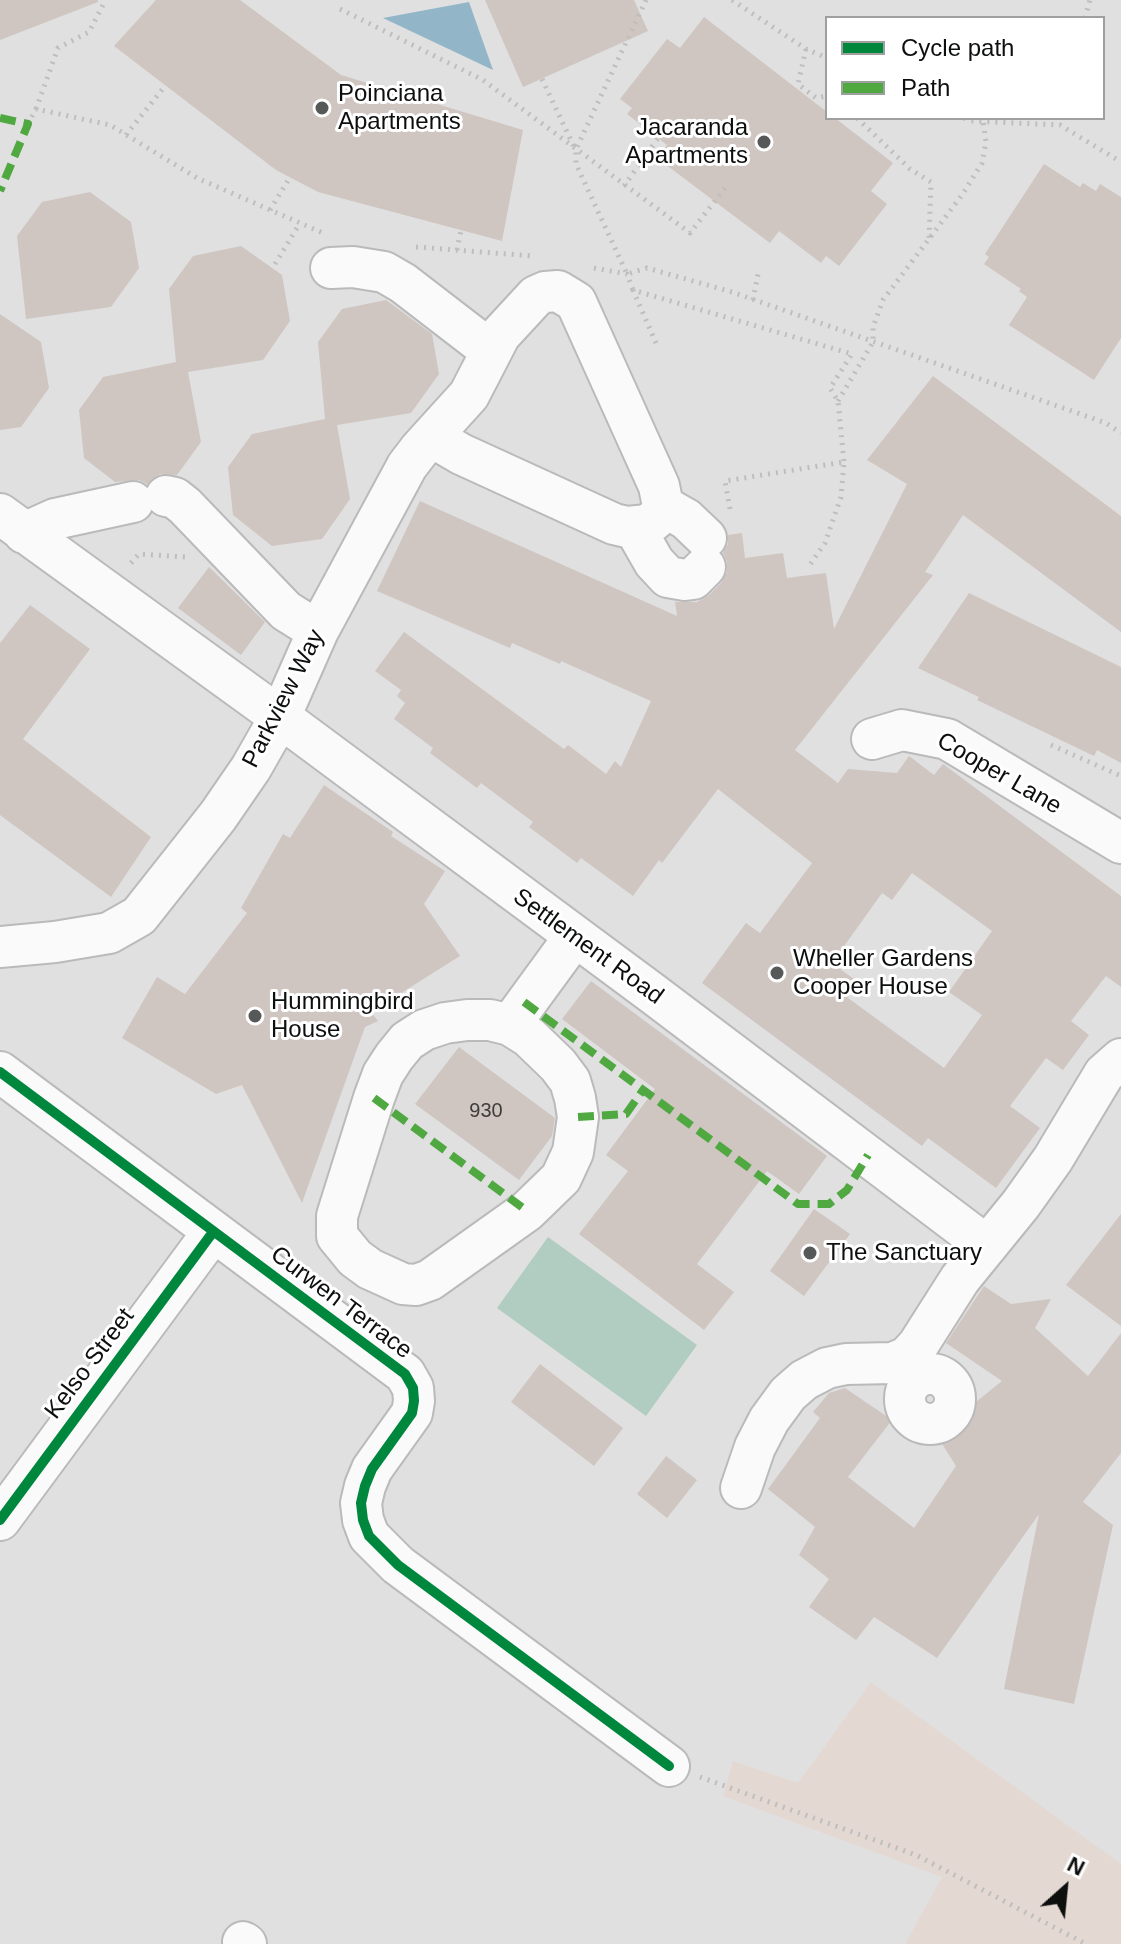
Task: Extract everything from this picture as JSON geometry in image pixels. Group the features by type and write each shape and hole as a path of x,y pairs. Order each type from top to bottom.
{"street":[{"path":"329,252 362,268 384,272 403,283 490,350"},
{"name":"Parkview Way","path":"0,947 109,933 139,916 218,816 251,768 280,717 318,631 407,466 469,395 490,350 536,296 558,291 576,302 659,486 648,516 654,562 668,577 693,579 714,542"},
{"path":"432,437 461,454 614,524 648,516 686,519 714,542"},
{"path":"12,523 55,519 150,499 175,498 286,611 318,631"},
{"name":"Settlement Road","path":"12,523 280,717 987,1246"},
{"name":"Cooper Lane","path":"872,739 902,730 947,739 1121,843"},
{"path":"510,1025 575,936"},
{"path":"467,1020 490,1020 510,1025 547,1051 570,1081 578,1117 569,1166 551,1190 527,1211 430,1280 416,1285 403,1284 370,1269 343,1245 335,1227 383,1074 407,1041 424,1030 467,1020"},
{"path":"741,1488 755,1447 769,1420 788,1394 804,1380 827,1368 846,1364 893,1363 913,1367 918,1345 945,1299 1021,1204 1053,1159 1104,1074 1121,1059"},
{"name":"Curwen Terrace","path":"0,1072 399,1369 413,1388 412,1413 372,1469 365,1486 361,1503 369,1536 398,1565 669,1766"},
{"name":"Kelso Street","path":"0,1520 213,1232"},
{"path":"331,1319 370,1269"}],"path":[{"path":"28,124 58,48 89,32 103,5 102,0"},
{"path":"646,0 576,149 576,164 656,343"},
{"path":"732,0 806,49 825,57"},
{"path":"340,9 483,80 690,233 725,188"},
{"path":"806,49 798,84 816,98 825,96"},
{"path":"542,79 576,149"},
{"path":"126,135 165,86"},
{"path":"36,109 110,125 197,178 300,223 329,252"},
{"path":"977,120 1053,121 1121,162"},
{"path":"864,121 910,169 931,182 929,241"},
{"path":"838,401 873,342 873,327 883,300 929,241 982,163 986,142 983,121"},
{"path":"624,186 658,138"},
{"path":"270,210 290,177"},
{"path":"275,264 300,223"},
{"path":"457,250 461,230"},
{"path":"407,246 545,258"},
{"path":"586,266 627,274 647,268 753,300 1106,423 1121,433"},
{"path":"753,300 759,269"},
{"path":"633,290 852,354 830,388 838,401 844,462 841,497 825,543 809,566"},
{"path":"714,542 725,481 844,462"},
{"path":"108,592 139,554 191,557"},
{"path":"1051,745 1121,776"},
{"path":"669,1766 916,1855 1086,1944"}],"shaded area":[{"path":"871,1682 1121,1864 1121,1944 905,1944 942,1877 723,1796 733,1761 798,1783"}],"green space":[{"path":"548,1237 697,1345 646,1416 497,1308"}],"water":[{"path":"469,2 493,70 383,18"}],"building":[{"path":"0,0 98,0 98,2 0,40"},
{"name":"Poinciana Apartments","path":"156,0 240,0 341,75 523,130 502,241 318,192 276,170 114,46"},
{"path":"485,0 634,0 648,31 523,87"},
{"name":"Jacaranda Apartments","path":"704,17 825,110 825,120 838,120 893,163 871,191 887,204 839,266 826,256 821,263 779,231 770,243 657,158 667,145 627,114 632,108 620,99 667,39 680,48"},
{"path":"1044,164 1080,187 1083,183 1096,191 1100,184 1121,197 1121,338 1094,380 1009,325 1027,297 1019,291 1021,289 984,264 989,257 985,254"},
{"path":"90,192 131,222 139,268 111,307 26,319 17,236 42,202"},
{"path":"241,246 282,275 290,321 263,360 188,372 201,442 177,475 160,474 147,484 139,480 115,482 84,458 79,410 103,377 176,362 169,289 193,256"},
{"path":"386,300 432,334 439,374 411,413 337,425 350,499 322,539 272,546 233,515 228,467 252,434 325,419 318,342 342,309"},
{"path":"0,314 41,342 49,388 21,427 0,430"},
{"path":"933,376 1121,516 1121,632 963,515 925,572 933,575 795,750 838,783 848,769 897,773 909,756 934,775 943,764 1121,896 1121,987 1106,976 1071,1021 1089,1035 1063,1070 1046,1058 1010,1106 1040,1128 996,1188 928,1138 922,1146 702,983 746,923 760,933 812,863 718,789 633,896 581,858 577,863 529,827 533,822 481,783 477,788 430,753 433,748 394,719 405,703 397,696 401,690 375,671 404,632 564,749 568,745 606,774 615,761 621,767 651,701 561,661 560,664 512,643 510,648 377,591 420,501 677,616 675,602 697,602 721,583 727,572 723,553 728,544 728,535 742,533 745,558 783,553 787,578 826,573 834,629 907,484 867,460","holes":["912,873 992,931 949,992 982,1015 944,1068 848,998 858,982 832,963 882,893 892,900"]},
{"path":"209,567 265,622 241,655 178,608"},
{"path":"969,593 1121,667 1121,763 1097,750 1094,756 918,668"},
{"path":"30,605 90,649 23,739 151,837 111,897 0,815 0,643"},
{"name":"Hummingbird House","path":"324,785 393,832 391,836 445,871 424,904 460,956 371,1012 378,1021 365,1027 302,1203 242,1085 216,1094 122,1038 157,977 185,994 247,913 241,908 283,834 290,838"},
{"path":"591,981 827,1156 799,1194 767,1171 697,1264 734,1292 704,1330 579,1234 628,1171 606,1155 655,1089 562,1019"},
{"path":"459,1047 555,1118 552,1136 519,1180 415,1104"},
{"name":"The Sanctuary","path":"814,1209 850,1234 804,1296 770,1271"},
{"path":"1121,1214 1121,1326 1066,1285"},
{"path":"984,1286 1011,1304 1051,1299 1035,1328 1088,1376 1121,1333 1121,1453 1083,1502 1113,1525 1074,1704 1004,1689 1039,1514 937,1658 874,1617 856,1640 809,1607 829,1579 799,1555 815,1527 768,1489 820,1418 813,1412 829,1393 845,1388 892,1420 848,1477 914,1528 956,1466 936,1434 1002,1381 946,1343"},
{"path":"540,1364 623,1428 594,1466 511,1402"},
{"path":"666,1456 697,1480 667,1518 637,1494"}],"marked path":[{"path":"0,118 28,124 0,191"},
{"path":"524,1002 798,1204 829,1204 847,1190 868,1155"},
{"path":"578,1117 626,1114 643,1090"},
{"path":"374,1098 527,1211"}],"cycle path":[{"path":"0,1072 405,1374 413,1388 412,1413 372,1469 365,1486 361,1503 369,1536 398,1565 669,1766"},
{"path":"0,1520 213,1232"}],"place":[{"name":"Poinciana Apartments","path":"322,108"},
{"name":"Jacaranda Apartments","path":"764,142"},
{"name":"Wheller Gardens Cooper House","path":"777,973"},
{"name":"Hummingbird House","path":"255,1016"},
{"name":"The Sanctuary","path":"810,1253"}]}
